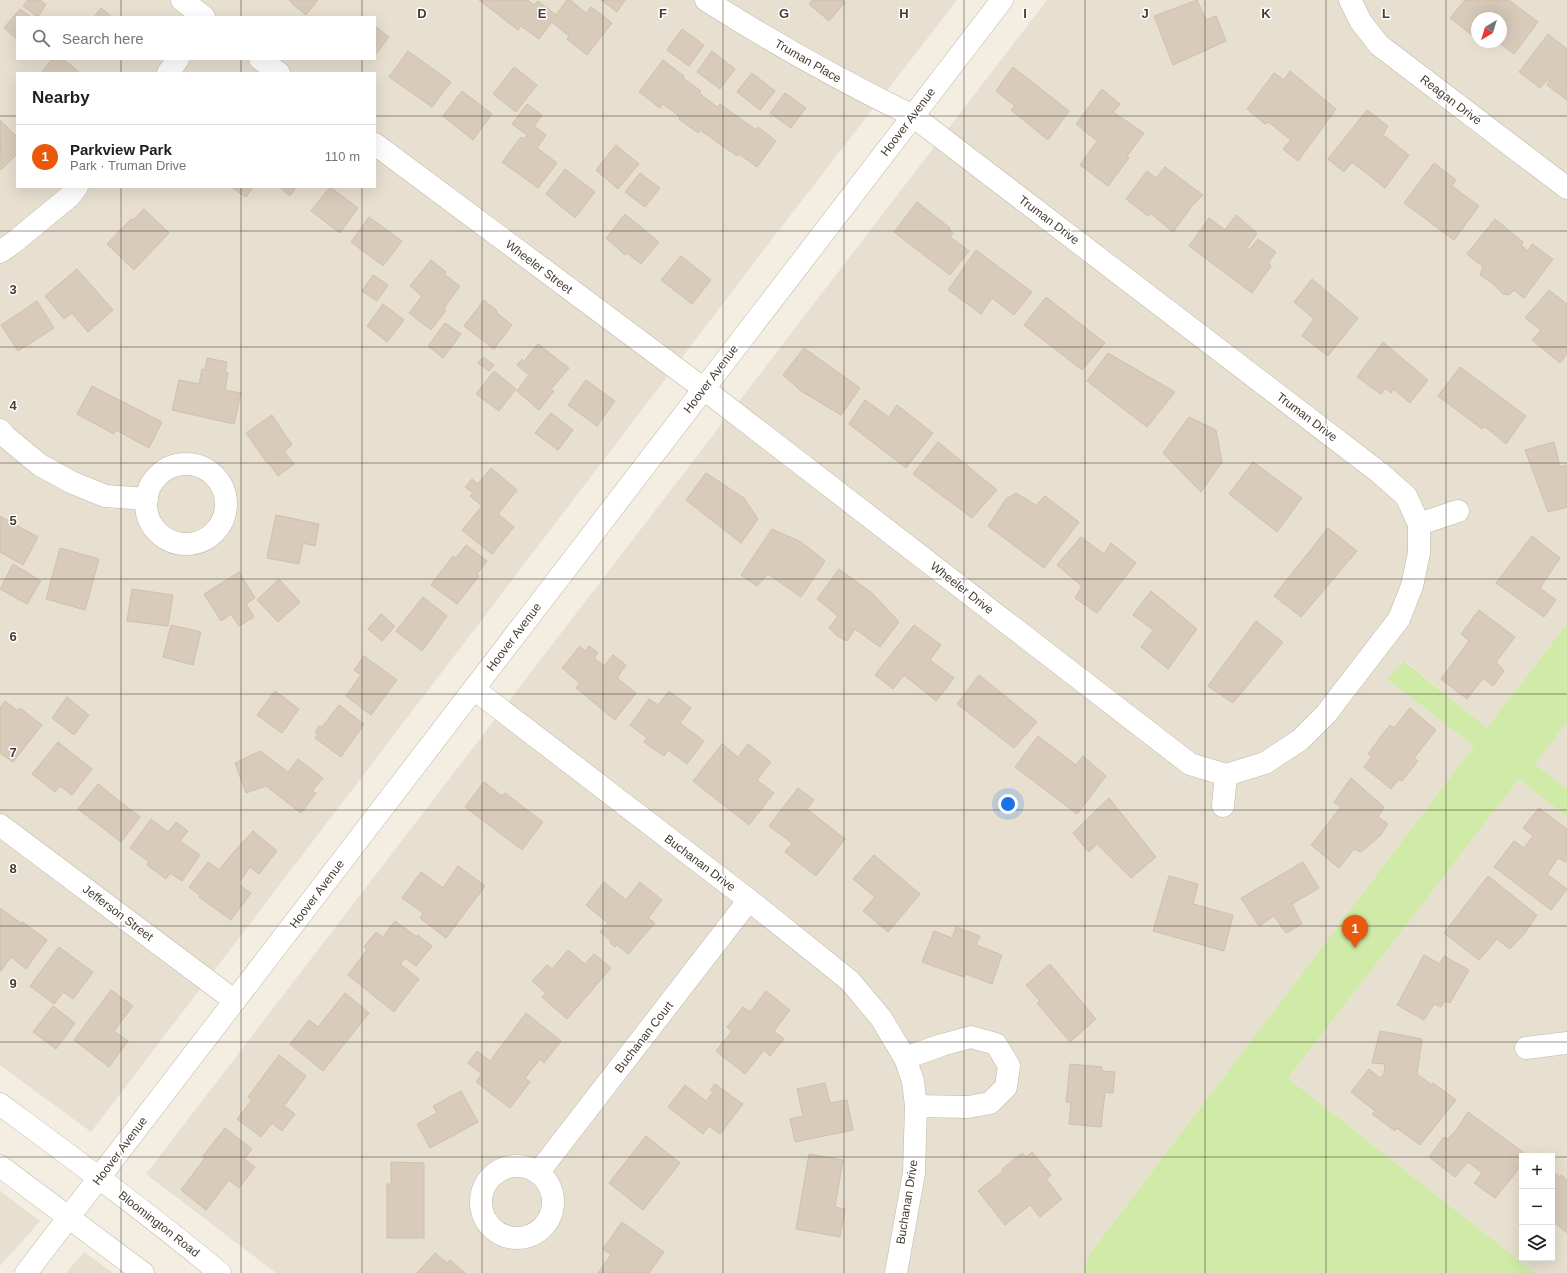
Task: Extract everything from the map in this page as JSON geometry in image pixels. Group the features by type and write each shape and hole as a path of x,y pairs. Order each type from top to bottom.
{"street":[{"path":"182,0 203,16"},
{"name":"Truman Place","path":"706,0 750,28 842,80 913,116"},
{"name":"Hoover Avenue","path":"26,1273 70,1218 1002,0"},
{"name":"Reagan Drive","path":"1350,0 1361,22 1379,45 1567,188"},
{"path":"169,72 177,60"},
{"path":"261,60 278,72"},
{"name":"Truman Drive","path":"913,116 1380,473 1406,496 1419,524 1419,553 1414,579 1399,619 1326,714 1300,740 1265,763 1226,775"},
{"name":"Wheeler Street","path":"376,145 704,389"},
{"path":"0,252 70,196 76,188"},
{"name":"Wheeler Drive","path":"704,389 1190,764 1226,775"},
{"path":"0,430 6,437 40,465 71,482 105,496 147,499"},
{"path":"1419,524 1458,511"},
{"name":"Buchanan Drive","path":"474,689 749,900 850,981 881,1018 905,1058 913,1081 916,1106 914,1173 896,1273"},
{"path":"1223,806 1226,775"},
{"name":"Jefferson Street","path":"0,824 235,1001"},
{"name":"Buchanan Court","path":"538,1173 749,900"},
{"path":"905,1058 971,1037 996,1044 1009,1066 1006,1086 990,1103 968,1107 916,1106"},
{"path":"1526,1048 1567,1043"},
{"name":"Bloomington Road","path":"0,1104 100,1178 220,1273"},
{"path":"0,1166 143,1273"}],"shaded area":[{"path":"0,0 957,0 776,234 91,1132 0,1065"},
{"path":"1047,0 1567,0 1567,624 1487,728 1405,661 1387,679 1474,746 1089,1255 1083,1273 276,1273 146,1174"},
{"path":"1567,722 1567,789 1535,764"},
{"path":"1519,779 1567,817 1567,1273 1535,1273 1520,1261 1555,1261 1555,1153 1519,1153 1519,1260 1288,1078"},
{"path":"0,1191 40,1221 0,1266"},
{"path":"84,1252 113,1273 66,1273"}],"green space":[{"path":"1567,624 1567,722 1535,764 1567,789 1567,817 1519,779 1288,1078 1535,1273 1083,1273 1089,1255 1474,746 1387,679 1404,661 1487,728"}],"building":[{"path":"28,0 40,0 46,4 39,16 23,6"},
{"path":"289,0 318,0 306,15"},
{"path":"479,0 528,0 534,5 538,1 556,15 567,0 570,0 586,13 591,7 612,23 587,55 567,39 569,36 552,22 539,39 521,26 518,30"},
{"path":"601,0 625,0 617,12"},
{"path":"812,0 842,0 845,2 829,21 809,4"},
{"path":"1197,0 1206,20 1216,16 1226,41 1173,65 1154,16"},
{"path":"1465,0 1509,0 1538,22 1514,54 1506,48 1507,12 1471,12 1471,34 1450,18"},
{"path":"101,8 111,16 95,16"},
{"path":"20,9 30,16 16,16 16,38 4,28"},
{"path":"376,27 389,37 376,54"},
{"path":"682,29 704,45 689,66 667,50"},
{"path":"1548,34 1567,49 1567,100 1547,85 1550,81 1547,80 1540,88 1519,72"},
{"path":"408,51 451,82 432,107 389,77"},
{"path":"712,51 735,69 720,89 697,72"},
{"path":"51,60 64,60 79,72 42,72"},
{"path":"663,60 684,76 683,78 701,91 699,93 717,107 720,104 756,130 758,127 776,141 757,167 739,154 737,156 700,130 698,133 679,119 680,117 663,104 660,108 639,92"},
{"path":"514,67 537,85 516,112 493,94"},
{"path":"1013,67 1069,111 1048,140 1011,110 1015,106 996,91"},
{"path":"1290,71 1336,109 1298,161 1283,149 1291,140 1268,122 1265,124 1247,109 1274,73 1284,80"},
{"path":"752,73 775,91 760,110 737,92"},
{"path":"1102,89 1120,104 1113,112 1144,133 1127,156 1129,158 1108,186 1080,165 1097,141 1076,124"},
{"path":"462,91 492,114 473,140 443,116"},
{"path":"785,93 806,108 791,128 770,113"},
{"path":"527,104 542,115 534,126 546,135 537,148 557,163 538,188 502,162 521,137 524,139 527,135 512,124"},
{"path":"1367,110 1388,126 1383,135 1409,155 1385,188 1352,162 1344,172 1328,159"},
{"path":"0,120 16,136 16,155 1,170"},
{"path":"616,145 639,164 618,189 596,170"},
{"path":"1434,163 1456,180 1452,186 1479,206 1454,240 1404,203"},
{"path":"1165,167 1203,195 1192,206 1173,232 1150,213 1148,216 1126,199 1147,171 1156,178"},
{"path":"565,169 595,192 575,218 546,194"},
{"path":"640,173 660,188 645,207 625,192"},
{"path":"232,188 252,188 246,197"},
{"path":"280,188 295,188 290,196"},
{"path":"329,188 331,188 358,208 340,233 311,211"},
{"path":"917,202 950,228 949,230 953,233 950,237 969,251 950,275 894,232"},
{"path":"144,209 169,233 134,270 107,244 131,219 133,220"},
{"path":"625,214 659,242 641,264 627,253 625,255 606,238"},
{"path":"1236,215 1257,233 1247,248 1249,250 1258,239 1276,252 1268,263 1271,266 1252,293 1189,246 1209,218 1225,230"},
{"path":"369,217 402,241 383,266 351,242"},
{"path":"1495,219 1523,242 1521,245 1528,251 1532,244 1553,259 1524,298 1514,290 1509,295 1503,294 1492,283 1480,275 1483,267 1467,254"},
{"path":"976,250 1032,292 1014,315 992,298 981,314 948,290"},
{"path":"681,256 711,280 692,304 661,280"},
{"path":"431,260 446,272 444,274 460,286 444,308 446,310 431,330 409,313 422,296 410,286"},
{"path":"77,269 113,310 88,332 72,313 64,319 45,296"},
{"path":"373,275 388,285 377,301 362,291"},
{"path":"1312,279 1358,318 1328,356 1302,336 1314,319 1294,302"},
{"path":"1549,290 1567,304 1567,354 1560,363 1532,340 1541,330 1525,318"},
{"path":"1046,297 1105,343 1082,370 1024,325"},
{"path":"484,300 512,325 494,349 464,326"},
{"path":"37,301 54,328 18,351 1,325"},
{"path":"383,304 404,320 387,342 367,326"},
{"path":"445,323 461,334 443,358 428,346"},
{"path":"1383,342 1428,380 1410,403 1393,389 1391,393 1385,388 1381,394 1357,377"},
{"path":"538,344 569,368 551,389 554,391 539,410 517,391 529,375 517,365 522,359 524,361"},
{"path":"804,348 860,388 841,415 801,391 783,375"},
{"path":"1108,353 1175,392 1147,427 1087,381"},
{"path":"483,357 494,365 489,371 478,363"},
{"path":"207,358 227,362 225,372 228,373 225,390 241,393 234,424 172,410 179,380 199,384 202,369 205,370"},
{"path":"1460,367 1526,416 1506,444 1484,426 1482,429 1438,396"},
{"path":"494,371 516,389 499,411 476,394"},
{"path":"586,380 615,401 597,426 568,405"},
{"path":"92,386 162,422 149,448 116,430 114,434 77,414"},
{"path":"865,400 889,417 897,405 933,433 906,468 849,424"},
{"path":"551,413 573,430 558,450 535,433"},
{"path":"272,415 292,445 284,451 294,464 278,476 246,433"},
{"path":"1189,417 1216,430 1222,462 1201,492 1163,453"},
{"path":"938,442 997,490 972,518 913,474"},
{"path":"1554,442 1560,467 1567,465 1567,507 1548,512 1525,450"},
{"path":"1253,462 1302,498 1277,532 1229,494"},
{"path":"491,468 517,490 498,514 514,527 492,554 462,530 482,506 470,496 473,493 465,487 472,479 478,484"},
{"path":"706,473 744,498 758,519 741,543 686,500"},
{"path":"1016,493 1036,505 1045,496 1079,522 1044,568 988,526 1006,499"},
{"path":"276,515 319,524 315,546 303,543 299,564 267,558"},
{"path":"0,516 38,537 23,565 0,552"},
{"path":"1328,528 1357,551 1301,617 1274,596"},
{"path":"772,529 801,542 825,561 801,597 768,574 757,586 741,575"},
{"path":"1532,536 1560,558 1540,588 1556,600 1544,617 1496,583"},
{"path":"1081,537 1104,554 1111,543 1136,563 1097,613 1075,598 1082,586 1057,565"},
{"path":"466,545 487,561 477,574 479,576 457,604 431,585 453,556 456,558"},
{"path":"60,548 99,559 85,610 46,599"},
{"path":"13,564 41,581 27,604 0,589"},
{"path":"839,569 872,593 899,622 880,647 855,629 847,641 837,636 829,628 838,616 817,599"},
{"path":"239,572 255,598 246,604 254,617 239,626 231,614 221,621 204,594"},
{"path":"279,579 300,602 278,622 257,600"},
{"path":"132,589 173,595 168,626 127,621"},
{"path":"1151,591 1197,629 1168,669 1141,647 1153,630 1133,615"},
{"path":"423,597 447,616 422,651 396,631"},
{"path":"1479,610 1515,637 1496,662 1504,671 1493,686 1483,678 1467,699 1441,679 1469,641 1461,634"},
{"path":"381,614 395,626 382,641 368,629"},
{"path":"1256,621 1283,642 1233,703 1208,686"},
{"path":"171,625 201,632 193,665 163,657"},
{"path":"914,625 941,645 930,660 954,678 936,701 904,675 893,689 875,675"},
{"path":"580,646 585,651 589,646 598,653 594,658 604,666 613,655 626,665 617,678 636,693 615,720 576,688 580,683 562,668"},
{"path":"364,656 397,680 371,715 346,696 361,675 354,670"},
{"path":"979,675 1037,722 1014,748 957,704"},
{"path":"275,691 299,709 282,733 257,715"},
{"path":"669,691 691,708 680,723 704,741 687,764 668,750 664,756 644,742 647,738 630,725 649,699 658,705"},
{"path":"67,697 89,715 74,735 52,718"},
{"path":"5,701 18,711 20,708 42,725 13,762 0,753 0,708"},
{"path":"339,705 364,724 341,757 315,738 318,734 315,732 319,726 322,727"},
{"path":"1410,708 1436,730 1414,758 1418,761 1402,781 1399,779 1391,789 1364,767 1372,756 1368,754 1382,735 1390,725 1394,728"},
{"path":"1038,736 1076,765 1083,756 1106,776 1077,814 1015,767"},
{"path":"58,742 92,769 72,795 60,786 55,792 32,774"},
{"path":"722,744 738,757 748,744 771,762 757,780 774,793 749,825 693,781"},
{"path":"260,751 288,772 298,759 323,778 312,791 316,793 301,813 266,786 246,793 235,763"},
{"path":"1351,778 1384,807 1378,817 1388,824 1380,836 1361,852 1354,849 1339,868 1311,845 1341,807 1334,802"},
{"path":"484,782 502,796 505,793 543,822 522,850 465,807"},
{"path":"98,784 140,817 121,842 78,809"},
{"path":"798,788 814,800 807,809 845,839 816,876 785,852 792,843 769,826"},
{"path":"1109,798 1156,857 1131,878 1097,844 1089,852 1073,833"},
{"path":"1539,808 1567,829 1567,861 1566,862 1558,858 1547,874 1567,889 1551,910 1494,867 1514,841 1524,848 1533,836 1523,828"},
{"path":"151,819 168,832 176,822 188,831 180,841 200,855 182,881 170,873 166,879 147,865 149,862 130,848"},
{"path":"253,831 277,851 259,874 250,867 238,884 251,893 231,920 199,897 200,895 189,887 208,862 219,870"},
{"path":"874,855 920,894 888,932 863,911 875,897 853,879"},
{"path":"1303,862 1319,888 1292,904 1302,924 1286,933 1274,916 1259,926 1241,898"},
{"path":"458,866 485,886 446,938 420,918 423,913 402,898 421,872 443,888"},
{"path":"1169,876 1198,884 1193,904 1233,915 1224,951 1153,931"},
{"path":"1488,876 1537,915 1525,933 1510,949 1497,939 1479,960 1444,933"},
{"path":"604,882 626,900 640,882 662,900 648,918 655,923 628,954 617,945 615,947 610,943 611,941 600,932 608,923 586,905"},
{"path":"0,908 21,923 23,922 47,940 26,969 11,957 0,972"},
{"path":"395,921 417,937 418,935 432,946 416,966 405,958 400,964 419,979 394,1012 348,975 367,950 364,947 376,932 383,937"},
{"path":"956,927 980,936 976,945 1002,955 992,984 966,974 964,977 922,962 934,931 952,938"},
{"path":"59,947 93,972 73,999 63,992 54,1004 30,986"},
{"path":"568,950 585,964 594,954 611,968 567,1019 542,997 546,993 532,981 547,965 552,969"},
{"path":"1424,955 1440,964 1444,956 1469,970 1450,1003 1445,1001 1441,1007 1434,1004 1424,1020 1397,1005"},
{"path":"1050,964 1096,1019 1070,1042 1037,1003 1040,1001 1026,985"},
{"path":"111,990 133,1006 114,1031 128,1041 109,1067 74,1040"},
{"path":"766,991 790,1010 774,1031 784,1039 770,1056 764,1050 745,1074 716,1051 732,1031 727,1027 743,1007 750,1012"},
{"path":"345,993 369,1013 323,1071 290,1044 309,1020 318,1027"},
{"path":"53,1006 75,1023 56,1049 33,1032"},
{"path":"526,1013 561,1041 544,1063 540,1059 525,1078 530,1082 510,1108 476,1082 482,1074 468,1063 477,1051 490,1061"},
{"path":"1380,1031 1422,1039 1417,1074 1432,1085 1433,1083 1456,1100 1420,1145 1397,1128 1395,1131 1372,1114 1375,1111 1351,1092 1369,1069 1380,1078 1384,1074 1385,1064 1372,1063"},
{"path":"279,1055 306,1076 284,1106 295,1114 282,1131 272,1123 261,1137 237,1119 252,1100 248,1097"},
{"path":"1070,1064 1102,1067 1102,1071 1115,1072 1113,1093 1105,1092 1101,1127 1069,1124 1071,1102 1066,1102"},
{"path":"825,1083 830,1103 847,1100 853,1130 795,1142 790,1119 803,1116 797,1089"},
{"path":"715,1084 743,1104 720,1134 709,1126 703,1134 668,1107 685,1085 706,1101 713,1092 710,1090"},
{"path":"461,1091 478,1122 430,1148 417,1124 437,1113 433,1106"},
{"path":"1468,1112 1524,1153 1519,1153 1519,1167 1495,1198 1474,1183 1482,1173 1468,1162 1455,1177 1429,1157 1444,1137 1448,1139 1457,1129"},
{"path":"225,1128 252,1149 244,1159 255,1167 239,1188 229,1180 206,1210 181,1190 205,1158 203,1156"},
{"path":"646,1136 680,1163 643,1210 609,1183"},
{"path":"1032,1152 1051,1175 1046,1179 1062,1199 1040,1217 1030,1205 1005,1225 978,1191 1003,1171 1002,1169 1022,1153 1026,1157"},
{"path":"809,1154 843,1160 835,1207 845,1209 840,1237 796,1229"},
{"path":"391,1162 424,1163 424,1238 387,1238 387,1184 391,1184"},
{"path":"1555,1173 1560,1177 1561,1175 1567,1180 1567,1233 1555,1223"},
{"path":"622,1222 664,1252 649,1273 598,1273 611,1255 603,1249"},
{"path":"435,1253 447,1263 450,1260 465,1273 417,1273"}],"place":[{"name":"Parkview Park","path":"1355,948"}]}
